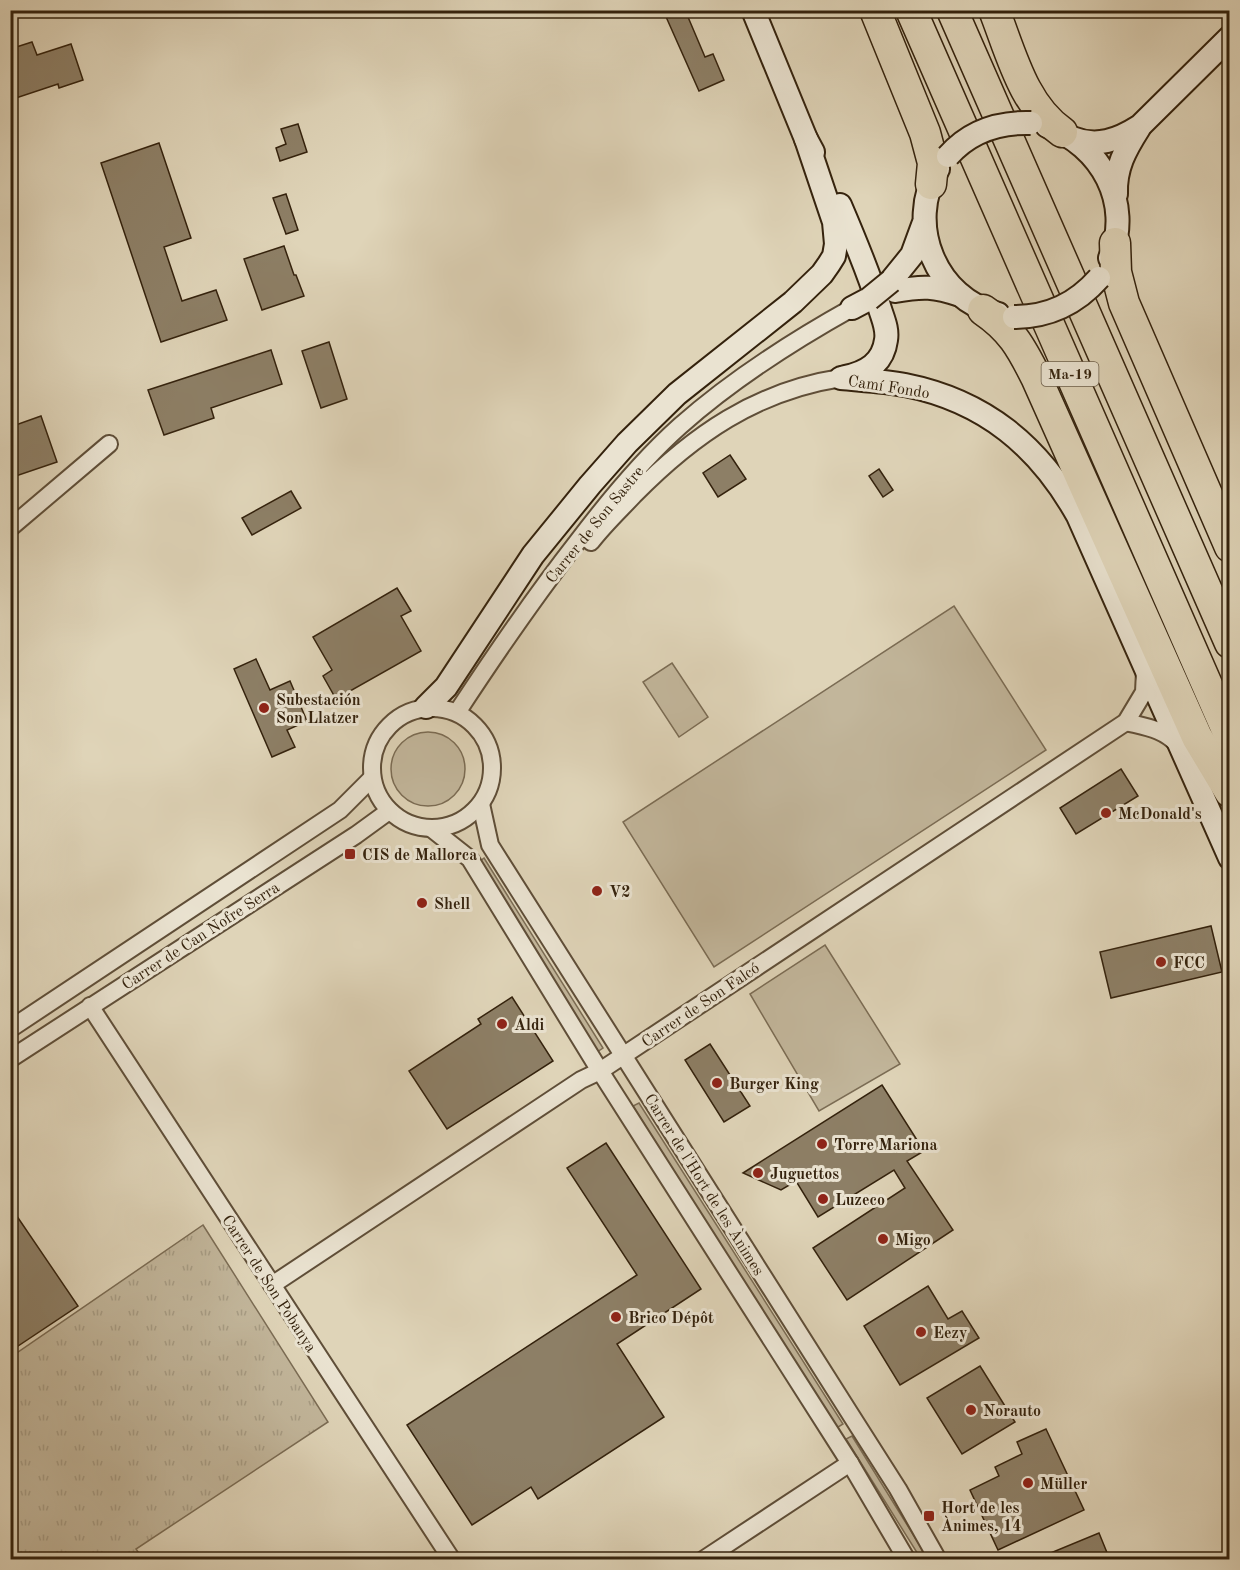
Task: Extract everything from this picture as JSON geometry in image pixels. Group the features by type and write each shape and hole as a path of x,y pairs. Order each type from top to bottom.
{"highway":[{"path":"875,10 925,133 933,163 931,184"},
{"name":"Ma-19","path":"911,10 1230,738"},
{"name":"Ma-19","path":"952,10 1230,643"},
{"path":"994,10 1034,104 1043,117 1066,134"},
{"path":"1115,243 1116,272 1124,303 1230,547"},
{"path":"972,302 999,321 1017,341 1036,376 1197,737 1230,792"}],"street":[{"name":"Camí Fondo","path":"753,10 806,139 827,176 868,269 868,307 887,338 881,357 867,371 841,378"},
{"path":"893,286 939,288 1014,316 1034,316 1060,309 1077,299 1099,278 1109,261 1115,243 1118,219 1116,199 1118,167 1125,150 1140,126 1230,37"},
{"path":"972,302 948,283 937,268 926,242 924,209 936,172 948,156 969,137 984,129 1005,124 1031,123 1086,142 1104,143 1140,126"},
{"path":"1066,134 1081,144 1101,165 1116,199"},
{"path":"426,707 446,687 533,555 627,443 677,394 793,302 822,274 834,256 836,234 832,213 806,139"},
{"path":"822,274 838,265 853,270 860,276 868,307 893,286 912,255 924,224"},
{"name":"Carrer de Son Sastre","path":"458,711 531,602 610,499 679,427 728,385 750,370 868,307"},
{"name":"Camí Fondo","path":"841,378 893,383 951,399 981,412 1028,447 1060,486 1078,516 1230,858"},
{"path":"531,602 547,599 602,528 662,468 696,441 756,403 800,386 841,378"},
{"path":"10,528 109,444"},
{"path":"1143,662 1146,677 1144,692 1126,722 1165,733 1182,750"},
{"path":"426,707 458,711 479,730 489,747 493,767 490,786 481,804 467,817 451,826 432,829 409,824 389,811 375,790 372,778 372,758 378,739 390,723 407,712 426,707"},
{"name":"Carrer de Son Falcó","path":"272,1285 581,1080 600,1071 1126,722"},
{"name":"Carrer de Can Nofre Serra","path":"10,1029 340,810 372,778"},
{"name":"Carrer de l'Hort de les Ànimes","path":"481,804 490,845 898,1489 938,1560"},
{"name":"Carrer de Can Nofre Serra","path":"10,1059 356,835 389,811"},
{"name":"Carrer de l'Hort de les Ànimes","path":"432,829 470,859 600,1071 850,1464 907,1560"},
{"name":"Carrer de Son Pobanya","path":"90,1006 452,1560"},
{"path":"703,1560 850,1464"}],"green space":[{"path":"954,606 1046,750 714,967 623,822"},
{"path":"672,663 708,717 679,737 643,682"},
{"path":"428,732 442,735 454,743 462,755 465,769 462,783 454,795 442,803 428,806 414,803 402,795 394,783 391,769 394,755 402,743 414,735"},
{"path":"484,858 603,1048 597,1052 479,862"},
{"path":"825,945 900,1064 819,1111 750,994"},
{"path":"639,1103 843,1424 835,1429 633,1106"},
{"path":"203,1225 328,1422 136,1549 143,1559 11,1559 11,1357"},
{"path":"852,1436 927,1559 921,1559 846,1439"}],"building":[{"path":"663,10 685,10 705,57 713,54 724,80 699,91"},
{"path":"32,42 37,55 71,44 83,80 59,88 58,84 10,100 10,49"},
{"path":"298,124 307,152 280,161 276,148 286,144 281,129"},
{"path":"159,143 191,238 164,247 182,301 216,290 227,320 161,342 101,163"},
{"path":"286,194 298,230 286,234 273,198"},
{"path":"284,246 304,296 262,310 244,259"},
{"path":"329,342 347,399 321,408 302,351"},
{"path":"271,350 282,384 211,408 214,418 164,435 148,390"},
{"path":"41,416 57,462 10,478 10,427"},
{"path":"730,455 746,479 718,497 703,473"},
{"path":"879,469 893,490 883,497 869,476"},
{"path":"291,491 301,508 252,535 242,518"},
{"path":"397,588 411,611 401,616 421,651 336,699 323,676 332,670 313,637"},
{"name":"Subestación Son Llatzer","path":"256,659 270,690 290,681 307,721 287,730 295,747 272,757 234,669"},
{"path":"1121,769 1138,796 1076,834 1060,808"},
{"name":"FCC","path":"1211,926 1222,972 1111,998 1100,952"},
{"path":"512,997 553,1061 447,1129 409,1071 481,1024 478,1019"},
{"name":"Burger King","path":"710,1044 750,1106 724,1122 685,1060"},
{"path":"882,1085 924,1151 907,1161 953,1230 847,1300 813,1248 905,1188 894,1170 818,1217 796,1181 781,1190 743,1173"},
{"name":"Brico Dépôt","path":"606,1143 701,1289 617,1344 664,1417 538,1499 531,1487 472,1525 407,1425 637,1275 567,1168"},
{"path":"10,1206 78,1306 18,1346 10,1335"},
{"name":"Eezy","path":"928,1286 948,1319 962,1311 979,1338 900,1385 864,1326"},
{"name":"Norauto","path":"980,1366 1015,1422 962,1454 927,1398"},
{"name":"Müller","path":"1046,1429 1084,1510 998,1550 970,1490 999,1476 995,1467 1022,1454 1017,1442"},
{"path":"1099,1533 1110,1560 1036,1560 1036,1559"}],"place":[{"name":"Subestación Son Llatzer","path":"264,708"},
{"name":"McDonald's","path":"1106,813"},
{"name":"CIS de Mallorca","path":"350,854"},
{"name":"V2","path":"597,891"},
{"name":"Shell","path":"422,903"},
{"name":"FCC","path":"1161,962"},
{"name":"Aldi","path":"502,1024"},
{"name":"Burger King","path":"717,1083"},
{"name":"Torre Mariona","path":"822,1144"},
{"name":"Juguettos","path":"758,1173"},
{"name":"Luzeco","path":"823,1199"},
{"name":"Migo","path":"883,1239"},
{"name":"Brico Dépôt","path":"616,1317"},
{"name":"Eezy","path":"921,1332"},
{"name":"Norauto","path":"971,1410"},
{"name":"Müller","path":"1028,1483"},
{"name":"Hort de les Ànimes, 14","path":"929,1516"}]}
